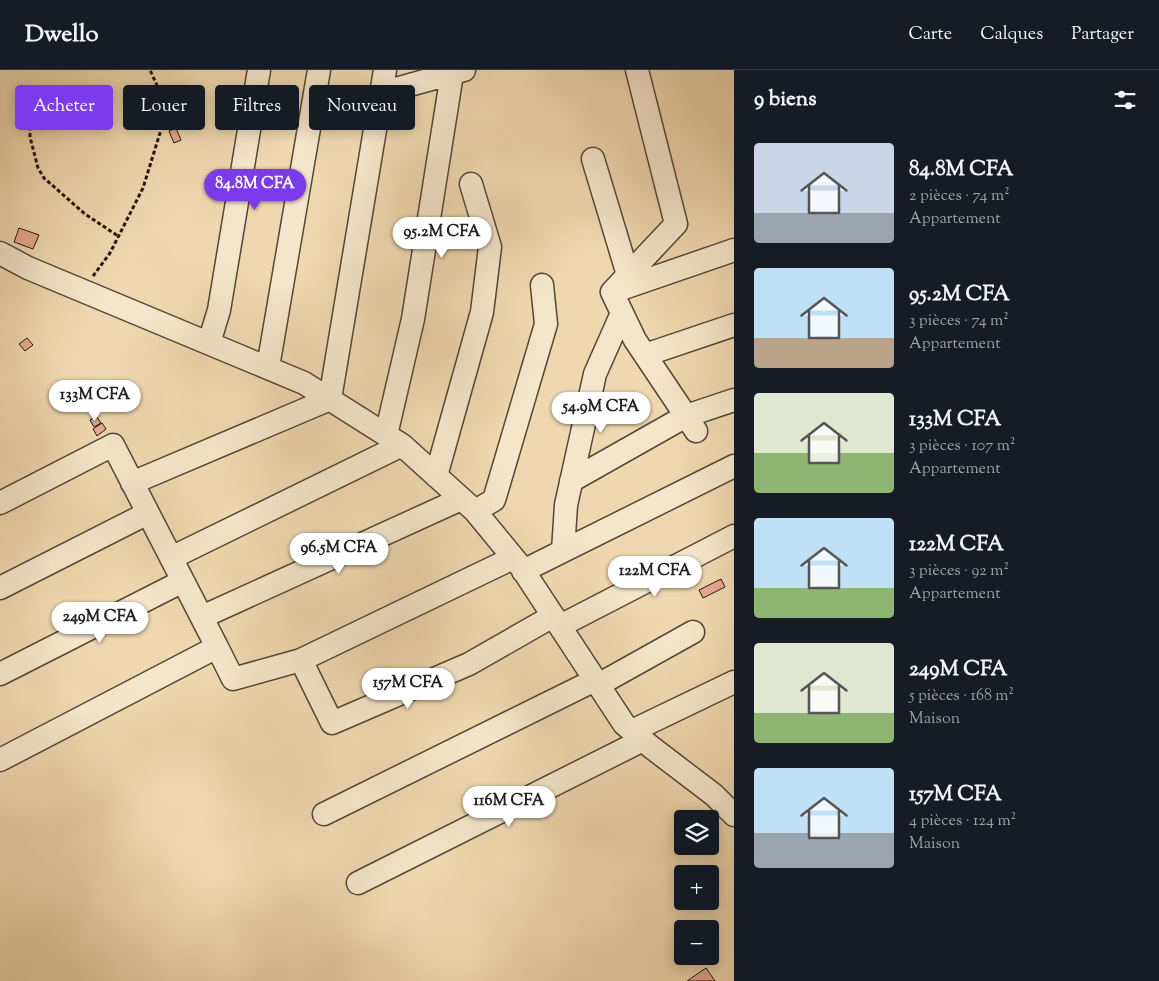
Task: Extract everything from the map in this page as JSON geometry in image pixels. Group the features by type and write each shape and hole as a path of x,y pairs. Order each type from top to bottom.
{"street":[{"path":"209,343 219,310 259,70"},
{"path":"268,368 319,70"},
{"path":"382,85 385,70"},
{"path":"612,292 676,224 637,70"},
{"path":"394,440 413,319 459,72 411,85"},
{"path":"330,399 375,130"},
{"path":"593,159 628,275"},
{"path":"436,476 482,312 490,247 471,184"},
{"path":"612,292 734,250"},
{"path":"0,253 28,268 304,383 394,440 468,505 518,564 624,724 714,795 734,815"},
{"path":"202,617 468,505 494,500 546,324 542,285"},
{"path":"612,292 635,340 691,424"},
{"path":"563,551 566,505 595,374 622,313"},
{"path":"645,355 734,325"},
{"path":"132,483 330,399"},
{"path":"571,481 691,424 734,400"},
{"path":"171,558 394,440"},
{"path":"0,504 113,446 233,679 301,660 518,564 563,551 734,466"},
{"path":"0,588 148,513"},
{"path":"301,660 332,722 468,664 734,536"},
{"path":"0,674 183,580"},
{"path":"324,814 597,683 693,632"},
{"path":"0,760 217,647"},
{"path":"358,883 645,742 734,682"},
{"path":"645,742 713,780 734,799"}],"path":[{"path":"83,291 110,253 143,188 164,120 165,103 150,70"},
{"path":"30,130 38,168 44,178 85,214 118,236"}],"building":[{"path":"177,130 181,140 174,143 169,131"},
{"path":"19,228 39,235 33,249 14,242"},
{"path":"27,338 33,345 25,351 19,344"},
{"path":"96,416 101,423 94,427 90,420"},
{"path":"102,423 106,429 97,436 93,429"},
{"path":"721,579 725,587 703,598 699,590"},
{"path":"706,968 715,981 687,981"}]}
